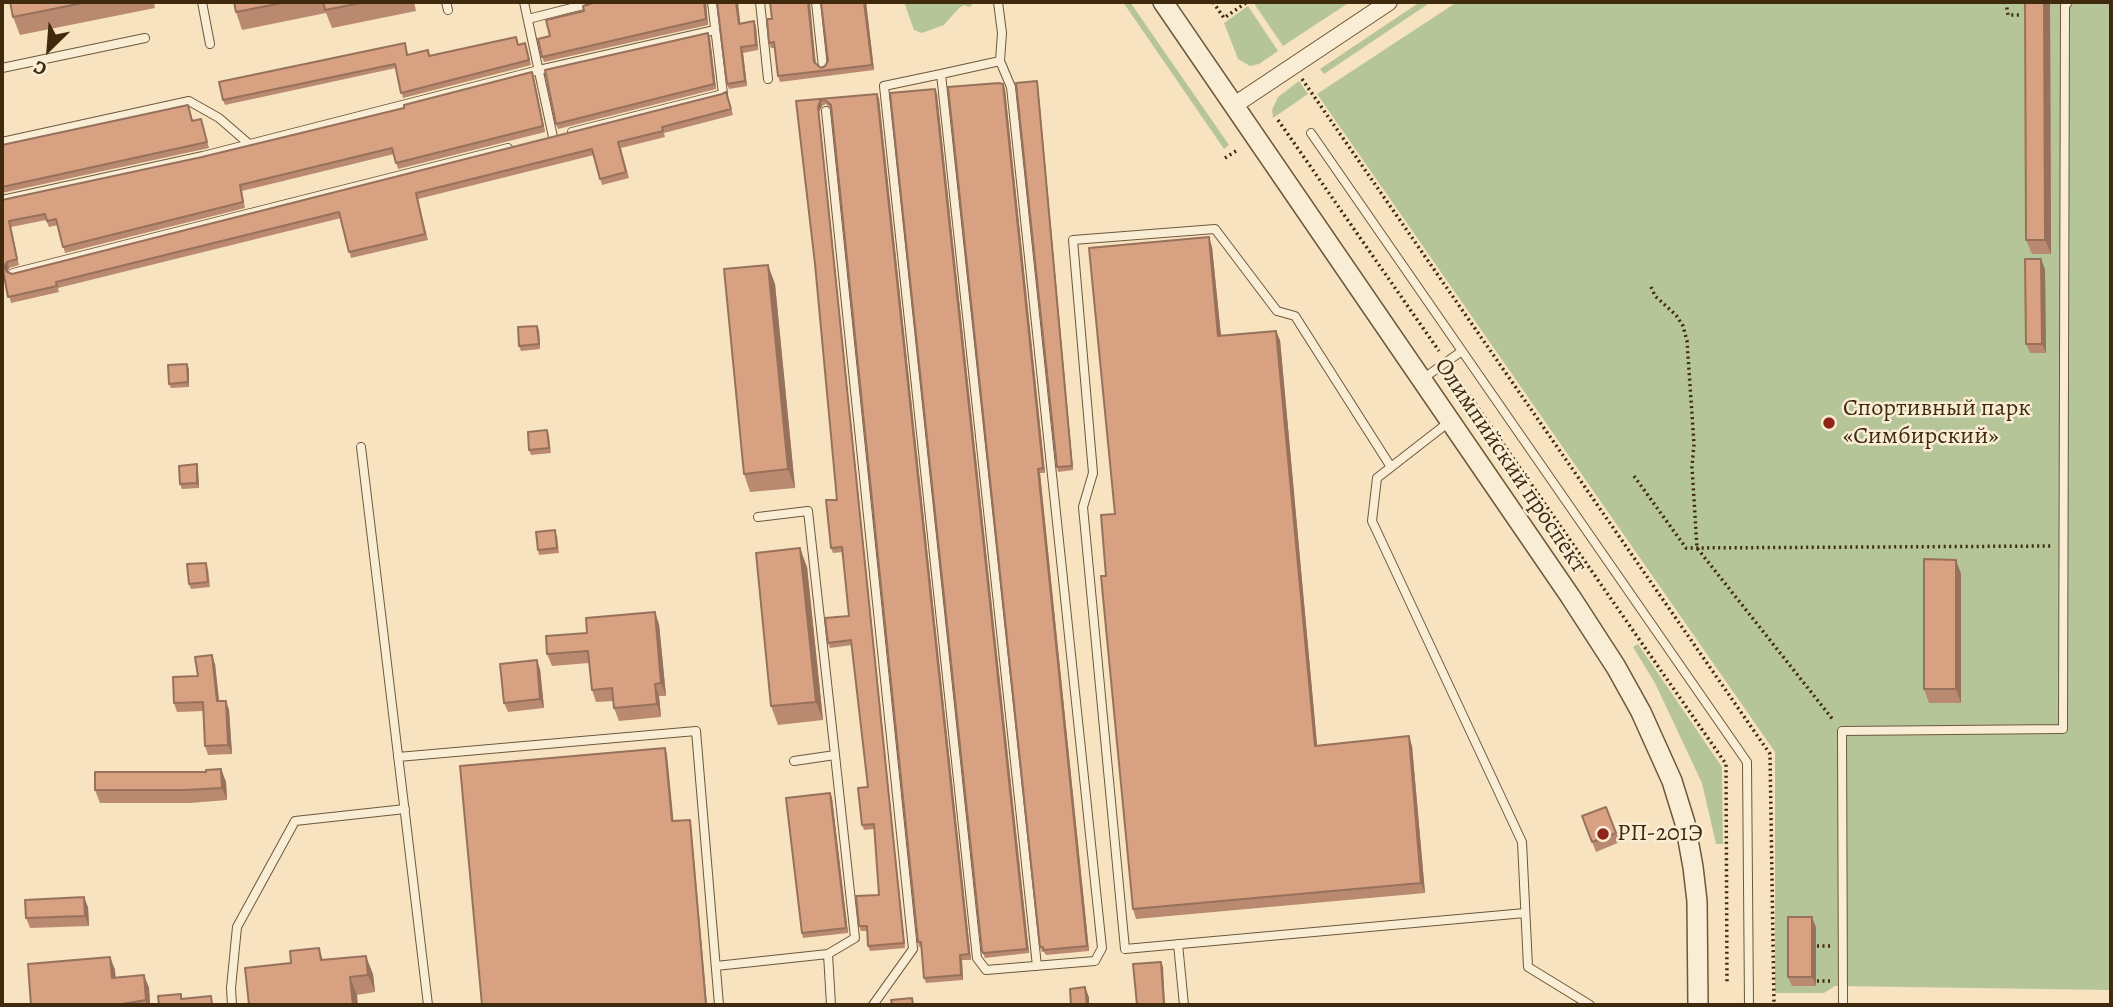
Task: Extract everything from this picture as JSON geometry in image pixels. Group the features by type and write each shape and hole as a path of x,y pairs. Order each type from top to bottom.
{"street":[{"name":"Олимпийский проспект","path":"1163,2 1616,667 1641,712 1672,781 1685,822 1697,901 1698,1005"},
{"path":"1233,106 1389,2"}],"lane":[{"path":"202,2 210,44"},
{"path":"524,2 553,137"},
{"path":"528,19 596,2"},
{"path":"539,141 723,94 712,2"},
{"path":"760,2 768,79"},
{"path":"816,2 823,67"},
{"path":"998,2 1002,33 1000,61 1011,87 1102,948 1095,961 986,970 978,958 976,944 884,86 1000,61"},
{"path":"1843,1005 1842,731 2063,729 2065,6 2068,2"},
{"path":"2,200 249,144 539,70 715,30"},
{"path":"2,67 145,38"},
{"path":"941,74 1037,966"},
{"path":"2,142 189,101 219,118 249,144"},
{"path":"826,111 913,949 873,1005"},
{"path":"1311,133 1747,762 1749,1005"},
{"path":"13,273 512,148"},
{"path":"1391,467 1295,316 1277,311 1215,229 1073,240 1093,473 1083,507 1125,949 1525,913"},
{"path":"1421,380 1462,351"},
{"path":"1450,421 1377,478 1372,522 1522,842 1528,967 1590,1005"},
{"path":"361,447 428,1005"},
{"path":"716,966 828,954 856,938 808,510 758,517"},
{"path":"398,757 696,731 719,1005"},
{"path":"794,761 835,755"},
{"path":"232,1005 236,927 295,821 405,809"},
{"path":"1178,944 1184,1005"},
{"path":"828,954 831,1005"}],"path":[{"path":"1213,2 1223,18 1247,2"},
{"path":"2006,2 2008,15 2020,15"},
{"path":"1225,158 1236,151"},
{"path":"1651,287 1655,296 1676,315 1683,326 1687,341 1697,548 1842,731"},
{"path":"1634,476 1686,548 2064,546"}],"green space":[{"path":"904,2 974,2 970,7 964,5 959,8 944,25 922,33 914,30"},
{"path":"1123,2 1130,2 1229,145 1224,149"},
{"path":"1253,2 1350,2 1283,46"},
{"path":"1420,2 1431,2 1324,74 1320,69"},
{"name":"Спортивный парк «Симбирский»","path":"1457,2 2111,2 2111,990 1835,986 1824,993 1775,993 1775,752 1317,94"},
{"path":"1248,6 1278,51 1259,64 1250,66 1238,59 1224,23"},
{"path":"1299,81 1308,94 1273,118 1272,110 1278,97"},
{"path":"1638,644 1722,767 1723,844 1716,844 1702,783 1655,683 1633,647"}],"building":[{"path":"10,2 88,2 13,17"},
{"path":"234,2 287,2 236,12"},
{"path":"323,2 366,2 325,10"},
{"path":"596,2 704,2 706,19 542,57 538,39 550,36 546,20 584,11 583,6"},
{"path":"717,2 736,2 739,24 754,21 756,45 741,47 745,81 727,84"},
{"path":"770,2 808,2 814,62 821,68 828,61 821,2 864,2 872,65 778,76 774,42 769,43 767,19 772,19"},
{"path":"2025,2 2044,2 2045,240 2026,240"},
{"path":"708,33 714,84 556,124 545,70"},
{"path":"516,37 518,45 525,43 529,60 401,93 395,64 223,100 219,82 405,43 407,55 428,50 429,56"},
{"path":"532,72 543,126 396,163 392,148 240,185 243,202 63,247 56,219 47,221 45,214 9,221 17,259 7,262 4,268 12,274 726,92 731,109 618,142 626,172 600,179 592,149 416,193 425,234 349,252 339,212 56,282 57,286 8,297 2,265 2,200 202,157 404,108 404,105"},
{"path":"1037,81 1072,466 1057,467 1016,83"},
{"path":"1003,84 1043,468 1038,469 1087,946 1044,950 1040,947 948,87"},
{"path":"935,89 1027,949 983,953 890,93"},
{"path":"877,94 969,954 960,955 961,975 924,978 921,942 918,942 831,105 824,99 818,107 904,943 868,946 867,926 859,926 856,896 879,895 874,824 862,825 858,788 868,787 851,640 828,643 825,618 849,616 842,547 831,548 826,500 837,500 815,264 796,101"},
{"path":"188,105 192,121 201,119 207,142 2,187 2,145"},
{"path":"1209,237 1218,336 1276,331 1315,746 1409,736 1421,883 1133,909 1101,576 1106,576 1101,515 1115,514 1089,248"},
{"path":"2025,259 2041,259 2042,344 2026,344"},
{"path":"768,265 788,469 744,474 724,269"},
{"path":"537,326 539,344 519,346 518,327"},
{"path":"187,364 188,382 169,384 168,365"},
{"path":"547,430 549,448 529,450 528,432"},
{"path":"197,464 197,483 180,484 179,466"},
{"path":"555,530 557,548 538,550 536,532"},
{"path":"800,548 816,702 771,706 756,553"},
{"path":"1924,559 1956,560 1956,689 1924,689"},
{"path":"206,563 208,582 189,584 187,564"},
{"path":"655,612 661,683 655,684 657,704 614,708 612,688 592,690 588,651 547,654 546,636 587,633 586,618"},
{"path":"212,655 217,701 226,701 228,745 205,746 203,702 174,703 173,677 198,676 195,657"},
{"path":"537,660 540,699 504,703 500,664"},
{"path":"665,748 672,821 690,820 706,1005 482,1005 460,766"},
{"path":"221,769 222,788 95,790 95,772 206,772"},
{"path":"830,793 846,928 802,933 786,798"},
{"name":"РП-201Э","path":"1606,807 1616,833 1592,842 1582,816"},
{"path":"84,897 85,916 26,918 25,900"},
{"path":"1788,917 1812,917 1812,977 1788,977"},
{"path":"319,948 321,960 366,956 368,975 350,977 353,1005 249,1005 245,968 291,963 290,951"},
{"path":"110,957 112,978 144,975 146,1000 116,1005 31,1005 28,964"},
{"path":"1161,962 1164,1005 1137,1005 1133,964"},
{"path":"1085,987 1087,1005 1071,1005 1070,989"},
{"path":"181,994 181,999 211,996 212,1005 159,1005 158,996"},
{"path":"912,998 913,1005 892,1005 891,1000"}],"place":[{"name":"Спортивный парк «Симбирский»","path":"1829,423"},
{"name":"РП-201Э","path":"1603,834"}]}
